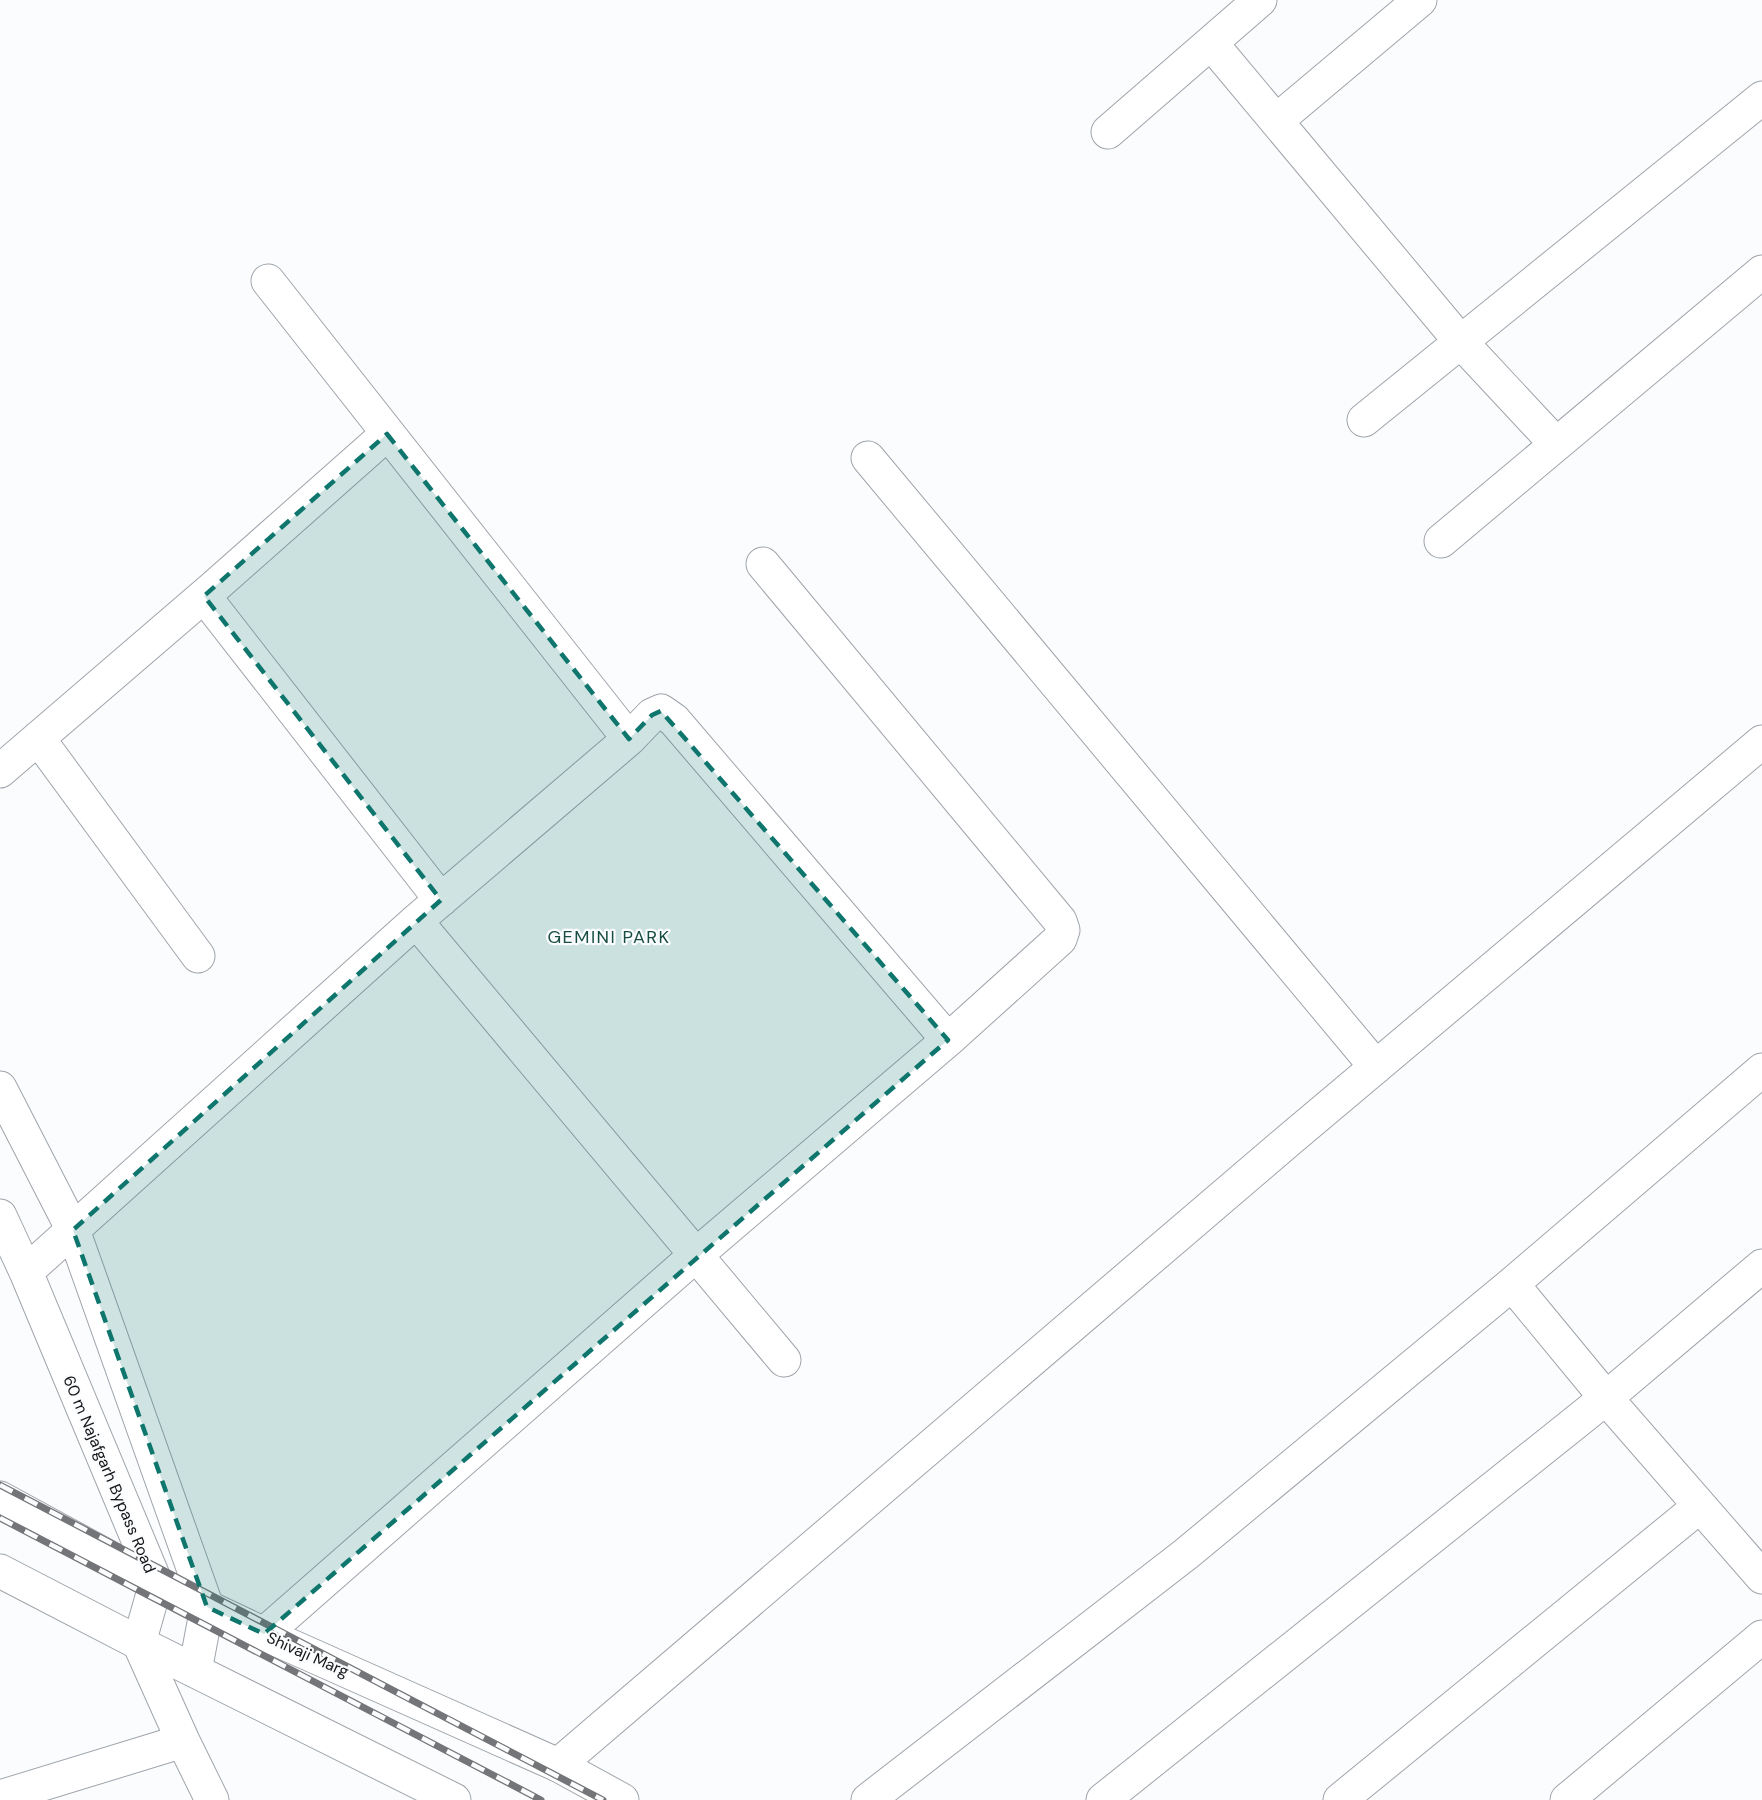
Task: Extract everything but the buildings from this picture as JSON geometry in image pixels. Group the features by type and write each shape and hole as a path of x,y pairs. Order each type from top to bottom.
{"street":[{"path":"1108,132 1260,0"},
{"path":"1276,121 1420,0"},
{"path":"1211,43 1460,341 1556,444"},
{"path":"1364,420 1762,98"},
{"path":"1441,541 1762,272"},
{"path":"268,281 629,739"},
{"path":"0,771 204,596 387,434"},
{"path":"868,458 1377,1067"},
{"path":"264,1634 696,1255 948,1040 1060,939 1063,930 1060,921 763,564"},
{"path":"204,596 441,900"},
{"path":"26,1272 416,921 629,739 652,715 661,711 674,720 948,1040"},
{"path":"38,738 198,956"},
{"path":"558,1765 1762,742"},
{"path":"416,921 784,1360"},
{"path":"868,1800 1186,1554 1512,1284 1762,1070"},
{"path":"0,1088 73,1230 207,1607 195,1671"},
{"name":"60 m Najafgarh Bypass Road","path":"0,1216 26,1272 156,1583 139,1643"},
{"path":"1103,1800 1606,1398 1762,1266"},
{"path":"1512,1284 1606,1398 1762,1577"},
{"name":"Shivaji Marg","path":"0,1498 156,1583 264,1634 558,1765 621,1800"},
{"path":"1340,1800 1700,1506"},
{"path":"0,1571 454,1800"},
{"path":"1567,1800 1762,1636"},
{"path":"139,1643 212,1800"},
{"path":"0,1797 183,1741"}],"highlighted area":[{"path":"387,434 629,739 652,715 661,711 948,1040 264,1634 207,1607 73,1230 441,900 204,596"}],"railway":[{"path":"0,1485 603,1800"},
{"path":"0,1518 541,1800"}],"district":[{"name":"GEMINI PARK","path":"609,937"}]}
